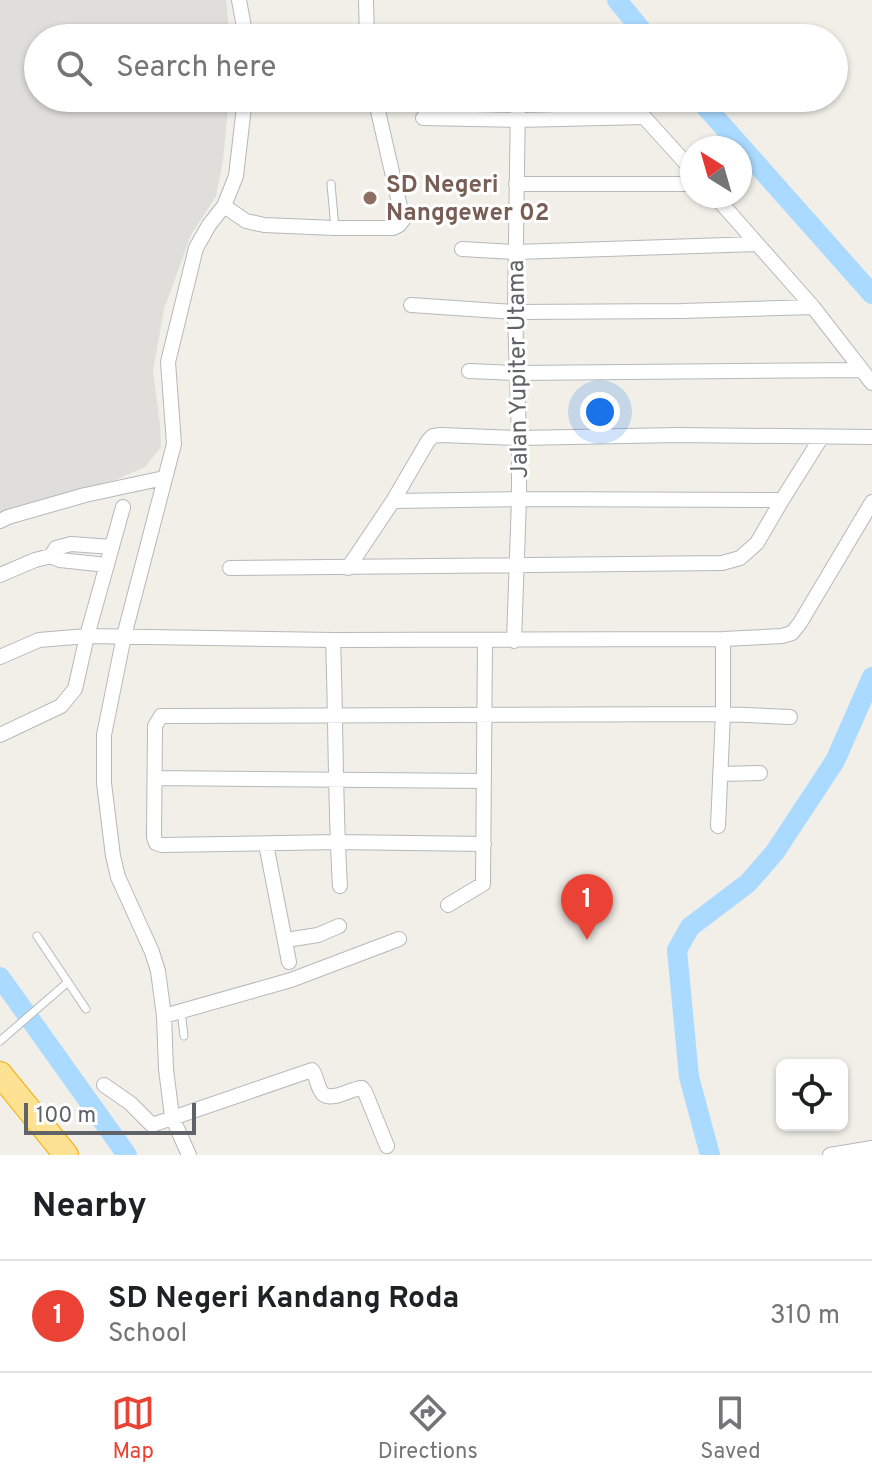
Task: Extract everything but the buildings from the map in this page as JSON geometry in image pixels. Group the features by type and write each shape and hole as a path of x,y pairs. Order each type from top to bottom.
{"highway":[{"path":"0,1074 66,1155"},
{"path":"0,1096 49,1155"}],"street":[{"path":"240,0 244,24"},
{"path":"366,0 367,24"},
{"path":"189,1155 172,1117 158,971 118,877 113,856 104,783 104,735 124,636 174,444 168,362 196,248 224,206 236,176 243,112"},
{"path":"224,206 246,221 264,225 335,228 393,228 399,225 403,220 378,112"},
{"name":"Jalan Yupiter Utama","path":"514,641 519,499 515,312 518,112"},
{"path":"423,118 518,120 644,117 680,157"},
{"path":"516,184 680,184"},
{"path":"726,208 813,307 872,383"},
{"path":"462,249 516,252 757,244"},
{"path":"411,305 515,312 813,307"},
{"path":"469,371 861,370"},
{"path":"348,568 433,436 872,437"},
{"path":"230,568 722,563 740,558 757,543 821,438"},
{"path":"0,521 85,495 164,478"},
{"path":"393,501 782,500"},
{"path":"0,657 39,640 87,636 514,641 782,636 792,633 872,502"},
{"path":"0,735 61,706 75,689 123,507"},
{"path":"51,556 56,548 71,544 112,547"},
{"path":"0,575 51,556 60,560 107,565"},
{"path":"718,826 723,639"},
{"path":"333,640 340,886"},
{"path":"448,905 483,884 485,640"},
{"path":"484,844 156,843 155,726 161,716 723,714 790,717"},
{"path":"720,774 760,773"},
{"path":"155,778 484,781"},
{"path":"266,844 289,962"},
{"path":"286,940 318,935 339,926"},
{"path":"164,1016 306,975 399,939"},
{"path":"104,1085 130,1103 151,1124 312,1070 325,1095 332,1097 362,1088 387,1146"},
{"path":"830,1155 872,1148"}],"lane":[{"path":"331,184 335,228"},
{"path":"37,936 86,1009"},
{"path":"0,1041 68,982"},
{"path":"181,1011 184,1036"}],"shaded area":[{"path":"0,0 226,0 229,24 24,24 24,112 228,112 216,196 191,235 164,309 153,371 161,447 145,467 115,480 10,508 0,514"}],"waterway":[{"path":"617,0 637,24"},
{"path":"710,112 872,294"},
{"path":"710,1155 689,1077 677,950 690,927 748,883 775,852 835,761 872,677"},
{"path":"0,977 127,1155"}],"place":[{"name":"SD Negeri Nanggewer 02","path":"370,198"},
{"name":"SD Negeri Kandang Roda","path":"587,940"}]}
